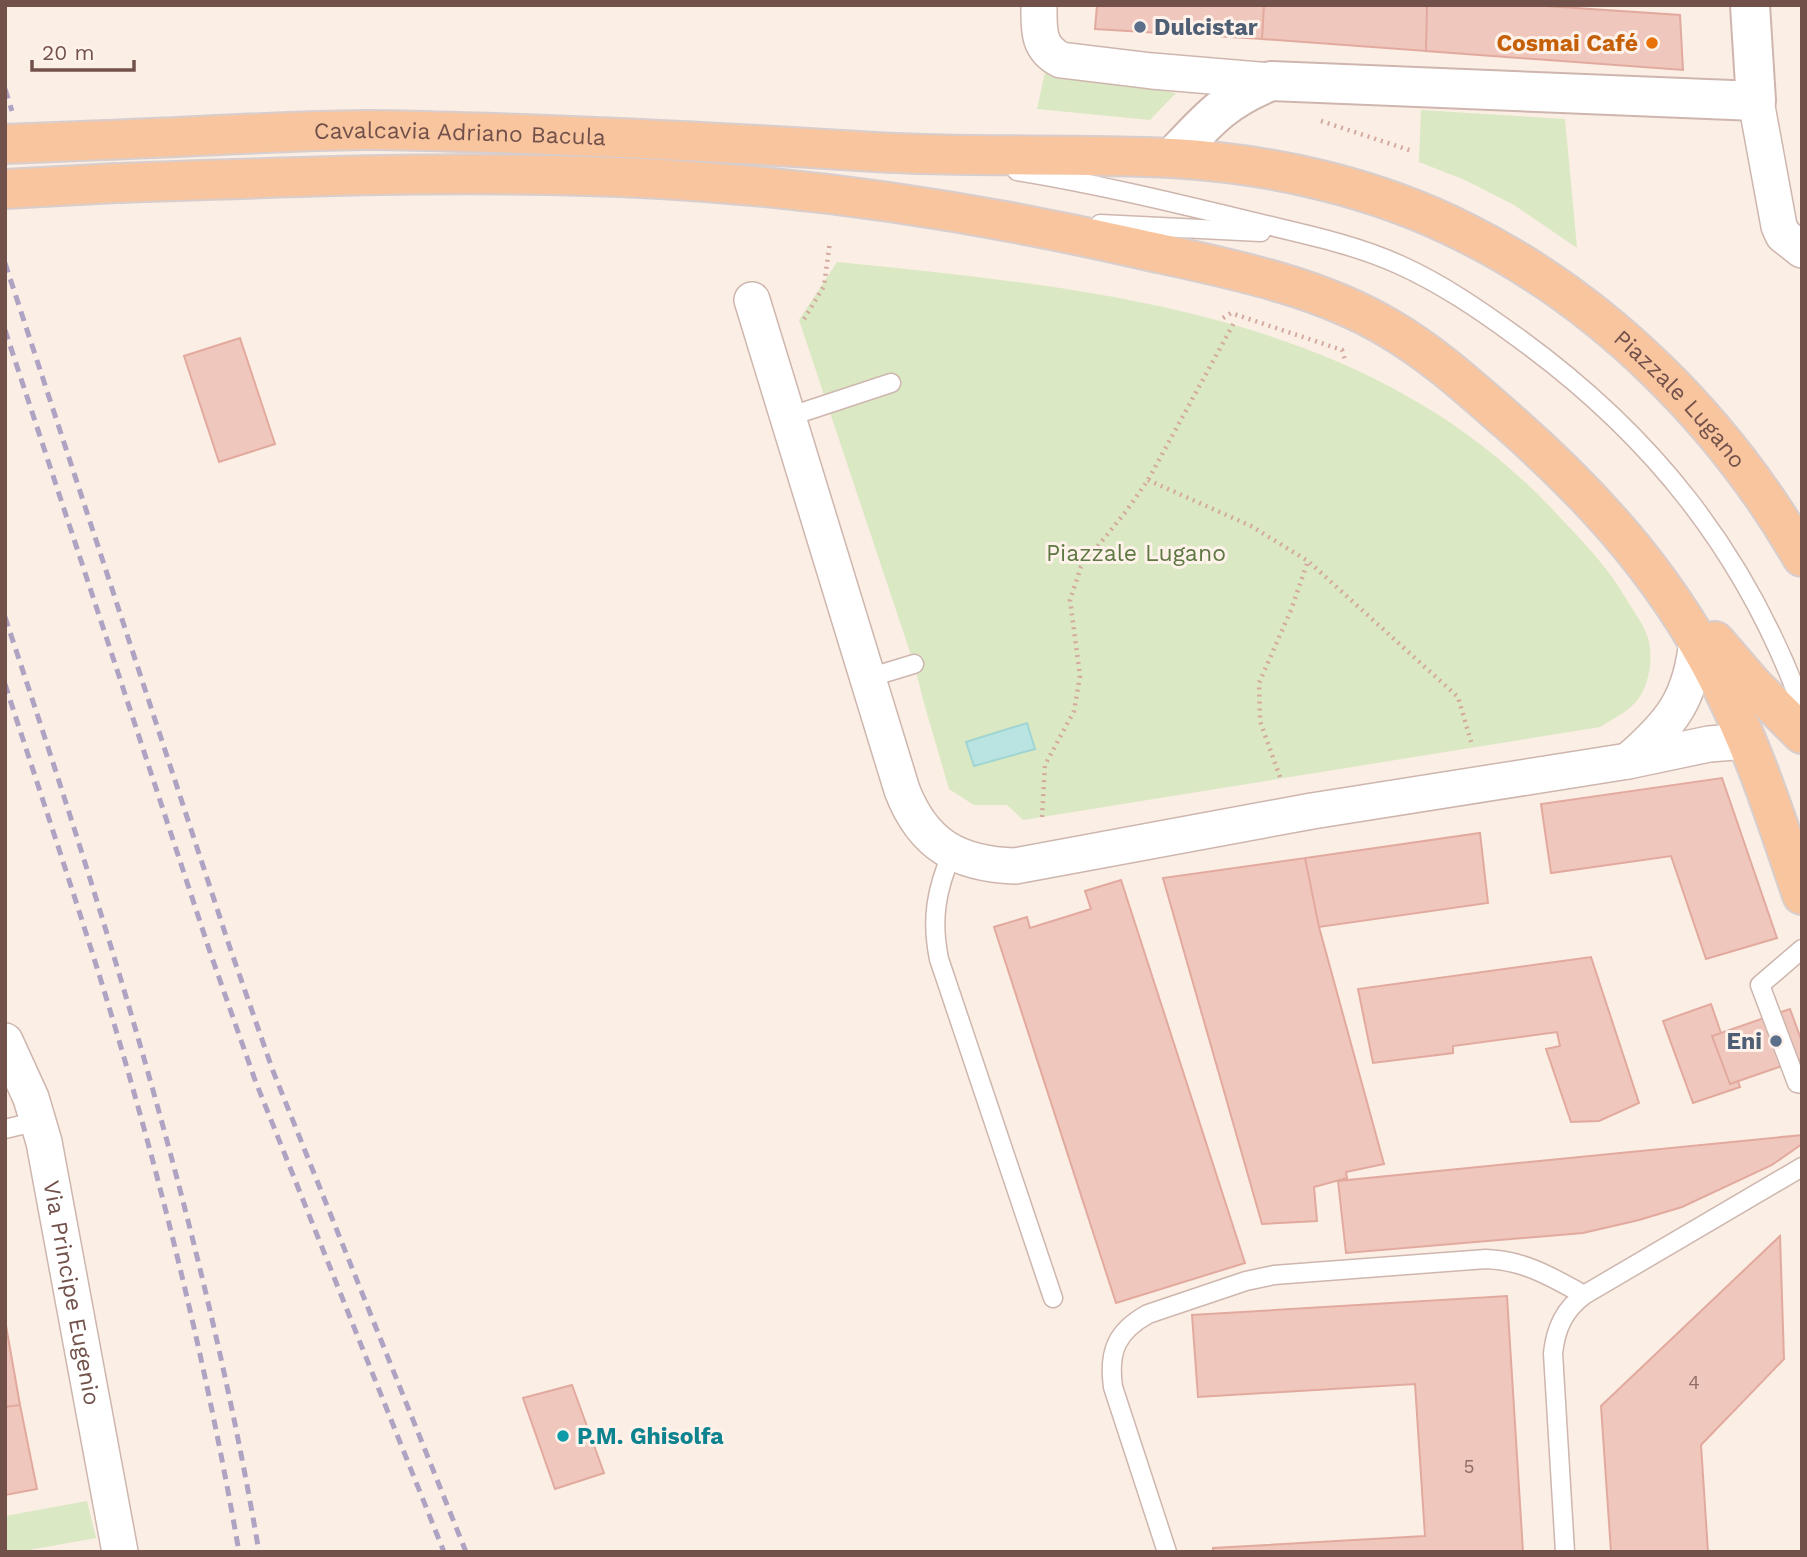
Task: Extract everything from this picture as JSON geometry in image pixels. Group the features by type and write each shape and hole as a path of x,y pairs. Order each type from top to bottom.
{"main road":[{"name":"Cavalcavia Adriano Bacula","path":"5,144 367,130 621,137 912,154"},
{"name":"Piazzale Lugano","path":"912,154 1172,158 1294,173 1350,188 1440,220 1524,265 1616,333 1703,420 1744,470 1802,557"},
{"name":"Cavalcavia Adriano Bacula","path":"5,189 373,175 569,176 704,182 897,204"},
{"path":"897,204 1027,225 1259,277 1330,301 1385,326 1427,353 1553,462 1614,523 1650,569 1696,640 1725,693 1771,803 1802,895"},
{"path":"1650,569 1685,602 1752,684 1802,734"},
{"path":"1747,741 1802,748"}],"street":[{"path":"1039,5 1041,42 1052,55 1061,60 1271,81 1756,101"},
{"path":"1750,5 1756,101 1779,226 1783,236 1802,250"},
{"path":"1152,71 1184,83 1215,113"},
{"path":"1172,158 1215,113 1246,91 1271,81"},
{"path":"752,300 906,800 922,825 952,853 987,865 1015,866 1312,811 1628,761 1709,744 1747,741"},
{"path":"1628,761 1653,740 1677,709 1691,680 1696,640"},
{"name":"Via Principe Eugenio","path":"5,1041 24,1081 22,1125 120,1552"}],"lane":[{"path":"912,154 1121,190 1351,246 1420,274 1493,320 1595,400 1670,476 1715,536 1765,619 1802,707"},
{"path":"897,204 1122,226 1299,233"},
{"path":"788,417 891,383"},
{"path":"868,678 914,664"},
{"path":"952,853 942,875 935,903 934,932 939,959 1053,1298"},
{"path":"1802,949 1760,985 1797,1083 1802,1084"},
{"path":"1565,1552 1553,1353 1559,1324 1566,1312 1584,1295 1802,1167"},
{"path":"1167,1552 1111,1373 1116,1344 1124,1331 1135,1321 1148,1314 1246,1281 1274,1275 1486,1259 1502,1259 1523,1264 1584,1295"}],"path":[{"path":"1317,120 1412,151"},
{"path":"804,319 824,286 830,241"},
{"path":"1223,318 1231,313 1342,350 1345,360"},
{"path":"1042,817 1045,765 1074,710 1080,676 1070,600 1081,567 1148,480 1235,321"},
{"path":"1148,480 1251,526 1308,561 1458,696 1472,746"},
{"path":"1280,778 1260,720 1259,683 1291,610 1308,561"}],"green space":[{"path":"1045,72 1176,93 1150,120 1037,109"},
{"path":"1421,110 1565,119 1577,248 1514,205 1465,180 1419,162"},
{"name":"Piazzale Lugano","path":"837,262 1031,284 1127,300 1222,322 1313,352 1400,392 1480,444 1554,511 1601,563 1639,619 1649,641 1650,670 1640,696 1628,710 1600,727 1023,820 1007,805 974,805 949,789 914,664 799,320"},
{"path":"87,1501 96,1538 5,1552 5,1516"}],"water":[{"path":"1027,723 1035,749 974,766 966,742"}],"building":[{"path":"1097,5 1264,5 1262,39 1095,29"},
{"path":"1264,5 1427,5 1426,51 1262,39"},
{"path":"1427,5 1531,5 1680,15 1683,70 1426,51"},
{"path":"240,338 275,444 219,462 184,356"},
{"path":"1722,778 1777,938 1706,959 1671,856 1551,873 1541,804"},
{"path":"1480,833 1488,903 1319,927 1305,858"},
{"path":"1305,858 1319,927 1384,1164 1346,1172 1347,1178 1314,1187 1317,1221 1262,1224 1163,878"},
{"path":"1121,880 1245,1263 1116,1303 994,927 1027,917 1030,928 1091,909 1085,891"},
{"path":"1591,957 1639,1103 1599,1121 1571,1122 1546,1049 1560,1046 1557,1032 1453,1046 1453,1053 1373,1063 1358,989"},
{"path":"1711,1004 1721,1033 1712,1036 1730,1084 1738,1081 1740,1087 1693,1103 1663,1021"},
{"path":"1790,1009 1802,1042 1802,1059 1730,1084 1712,1036"},
{"path":"1802,1135 1802,1144 1772,1165 1682,1207 1639,1220 1583,1233 1346,1253 1338,1181"},
{"path":"1780,1236 1784,1359 1701,1445 1708,1552 1611,1552 1601,1406"},
{"path":"1507,1296 1523,1552 1213,1552 1213,1548 1425,1536 1415,1384 1198,1397 1192,1315"},
{"path":"5,1320 20,1405 5,1407"},
{"name":"P.M. Ghisolfa","path":"572,1385 604,1473 555,1489 523,1398"},
{"path":"20,1405 37,1489 5,1495 5,1407"}],"railway":[{"path":"5,89 12,111"},
{"path":"5,263 273,1071 466,1552"},
{"path":"5,330 210,952 255,1080 444,1552"},
{"path":"5,617 116,963 182,1197 237,1433 259,1552"},
{"path":"5,684 120,1042 160,1187 211,1405 239,1552"}],"place":[{"name":"Dulcistar","path":"1140,27"},
{"name":"Cosmai Café","path":"1652,43"},
{"name":"Eni","path":"1776,1041"},
{"name":"P.M. Ghisolfa","path":"563,1436"}]}
